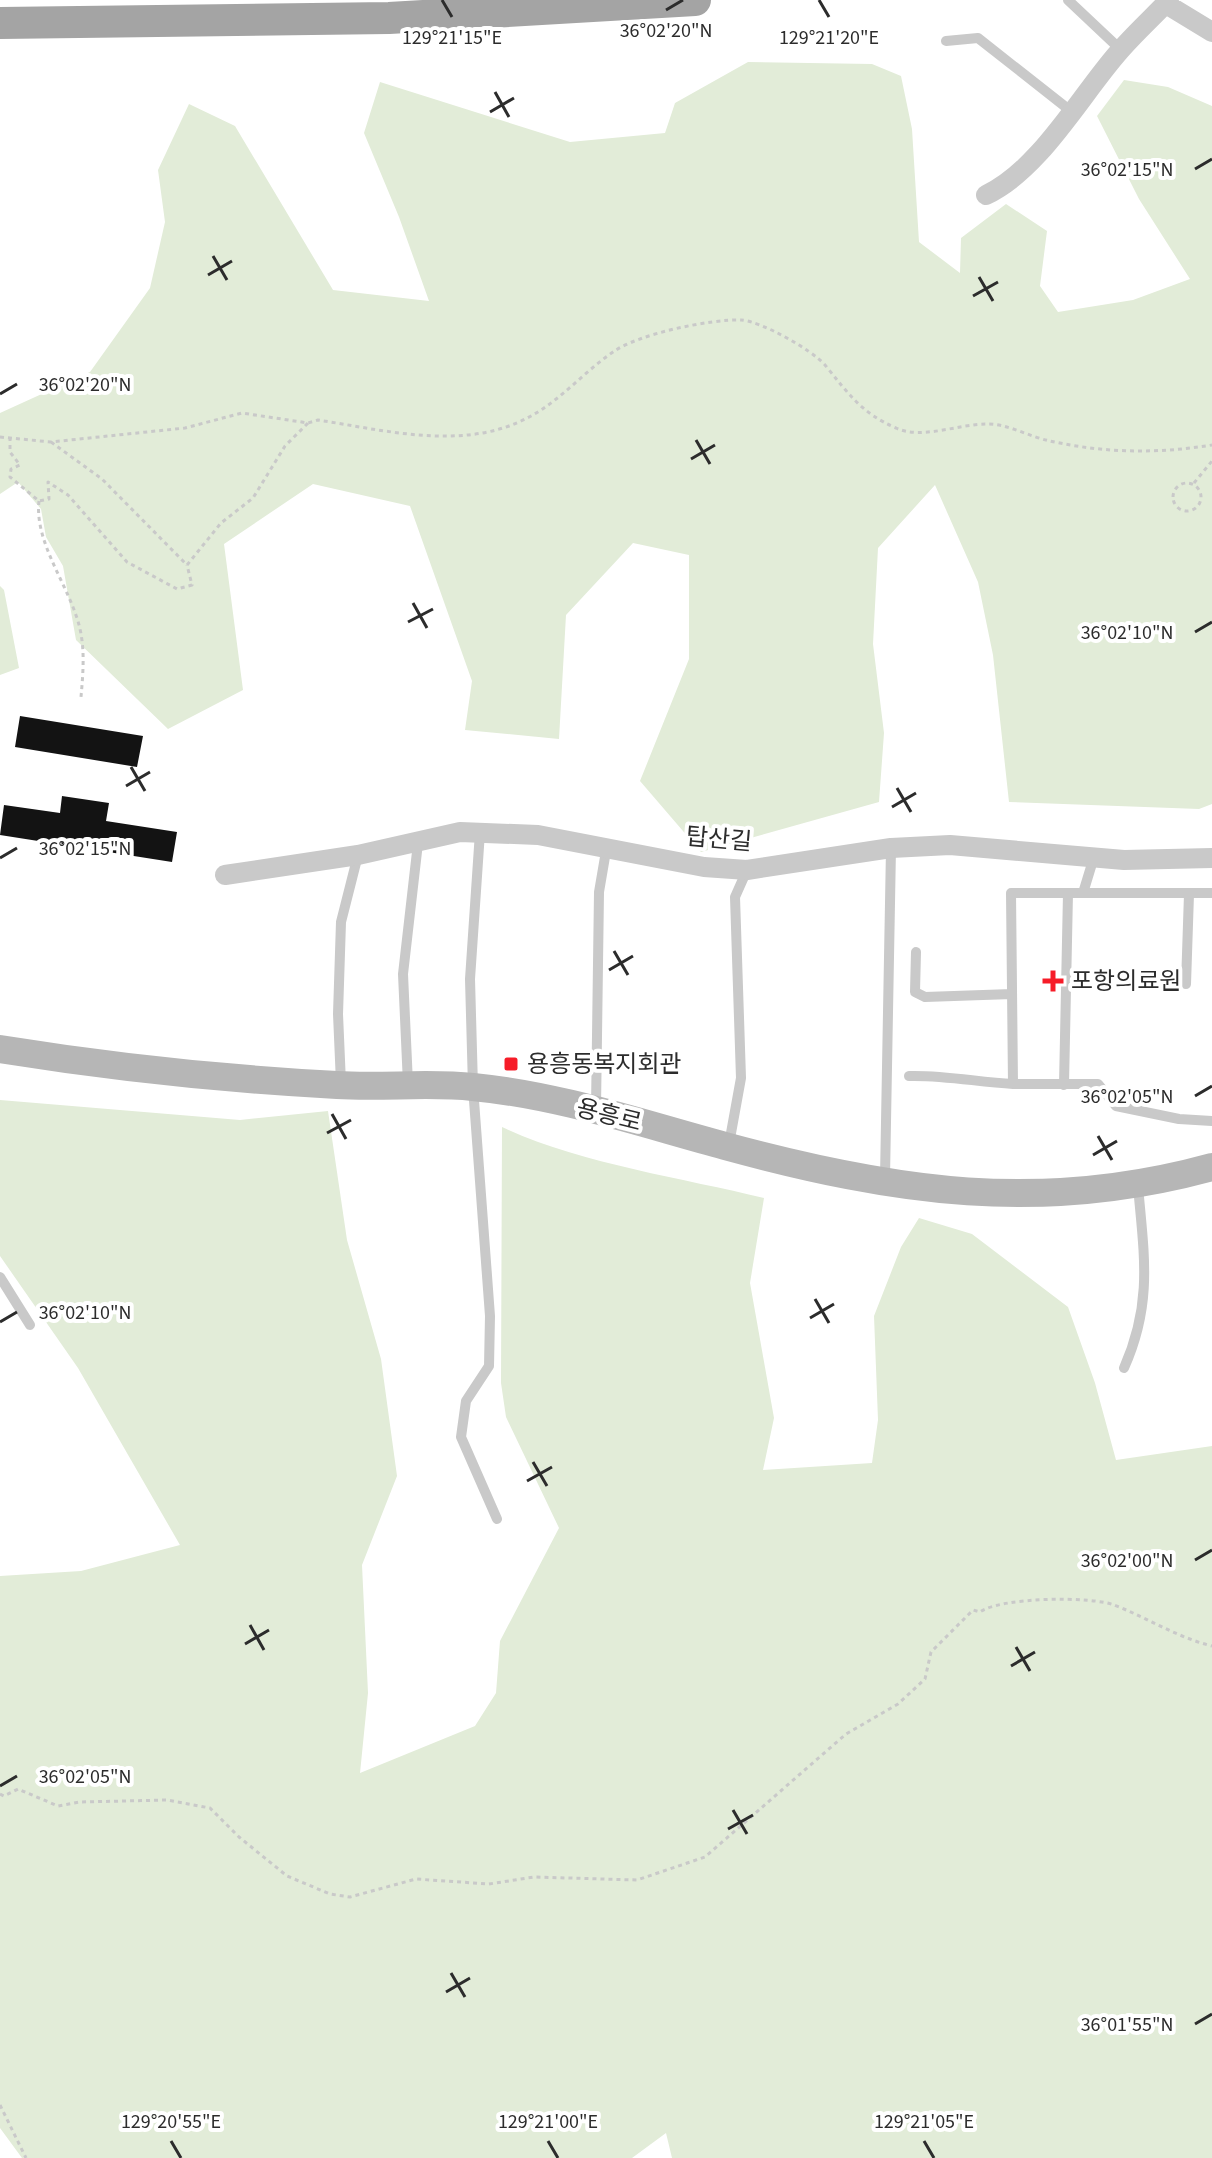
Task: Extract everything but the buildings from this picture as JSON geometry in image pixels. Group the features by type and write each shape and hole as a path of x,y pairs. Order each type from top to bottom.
{"main road":[{"path":"0,23 389,18 499,6 695,0"}],"street":[{"path":"986,195 1001,188 1027,164 1121,50 1167,2 1212,32"},
{"name":"탑산길","path":"225,875 358,855 460,832 538,835 606,851 704,867 747,870 891,848 950,845 1094,857 1212,858"},
{"name":"용흥로","path":"0,1049 166,1074 341,1086 408,1084 473,1087 596,1110 728,1147 884,1184 976,1193 1138,1186 1212,1167"}],"lane":[{"path":"1068,0 1121,50"},
{"path":"946,41 978,38 1072,112"},
{"path":"480,832 470,979 473,1087 490,1316 489,1366 466,1401 461,1437 497,1519"},
{"path":"408,1084 403,974 418,843"},
{"path":"884,1184 891,848"},
{"path":"596,1110 599,892 606,851"},
{"path":"341,1086 338,1014 341,922 358,855"},
{"path":"1083,893 1094,857"},
{"path":"728,1147 741,1078 735,897 747,870"},
{"path":"1013,1084 1011,893 1212,893"},
{"path":"1064,1085 1068,893"},
{"path":"1186,984 1189,894"},
{"path":"916,952 915,992 925,997 1012,994"},
{"path":"909,1076 950,1075 980,1083 1098,1084 1116,1106 1179,1119 1212,1121"},
{"path":"1124,1368 1140,1332 1144,1294 1146,1259 1138,1186"},
{"path":"0,1277 30,1325"}],"path":[{"path":"0,437 51,442 185,428 242,413 308,423 318,420 420,436 477,434 521,422 569,392 614,351 703,321 745,320 772,330 823,363 839,387 859,407 899,430 989,423 1092,451 1187,449 1212,445"},
{"path":"187,565 221,523 253,498 285,446 308,423"},
{"path":"10,437 10,452 20,465 11,469 10,477 39,501 42,537 59,570 80,627 83,664 81,697"},
{"path":"39,501 49,499 48,482 68,495 127,562 177,589 192,585 187,565 102,479 51,442"},
{"path":"1193,484 1212,461"},
{"path":"1181,484 1193,484 1201,500 1193,509 1181,509 1173,494 1181,484"},
{"path":"0,1794 4,1796 18,1789 58,1806 80,1802 167,1800 210,1808 239,1837 287,1876 330,1894 350,1897 416,1879 489,1884 534,1877 637,1880 705,1857 846,1734 898,1704 925,1679 931,1652 973,1610 980,1612 1025,1598 1111,1604 1180,1638 1212,1646"},
{"path":"0,2105 26,2158"}],"green space":[{"path":"748,62 872,64 901,76 912,129 919,242 960,273 961,238 1006,204 1047,231 1040,286 1058,312 1133,300 1190,279 1139,199 1097,116 1124,80 1168,87 1212,106 1212,804 1199,809 1009,802 993,655 978,582 935,485 878,548 873,644 884,733 879,802 701,852 640,781 689,659 689,555 633,543 566,615 559,739 465,730 472,681 410,506 313,484 224,544 243,690 168,729 76,640 63,566 46,537 41,509 18,482 0,494 0,413 90,372 150,288 165,222 158,170 189,104 235,126 333,290 429,301 364,133 380,82 570,142 665,133 675,103"},
{"path":"0,586 4,590 19,668 0,675"},
{"path":"0,1100 240,1120 328,1111 347,1240 381,1359 397,1476 362,1565 368,1693 360,1773 475,1726 496,1693 500,1641 559,1528 506,1417 501,1383 502,1127 532,1140 597,1160 764,1198 750,1283 774,1418 763,1470 872,1463 878,1420 874,1316 901,1247 919,1218 972,1234 1068,1307 1095,1383 1116,1460 1212,1446 1212,2158 672,2158 666,2133 632,2158 22,2158 0,2128 0,1576 81,1571 180,1545 78,1368 0,1256"}],"place":[{"name":"포항의료원","path":"1053,981"},
{"name":"용흥동복지회관","path":"511,1064"}]}
